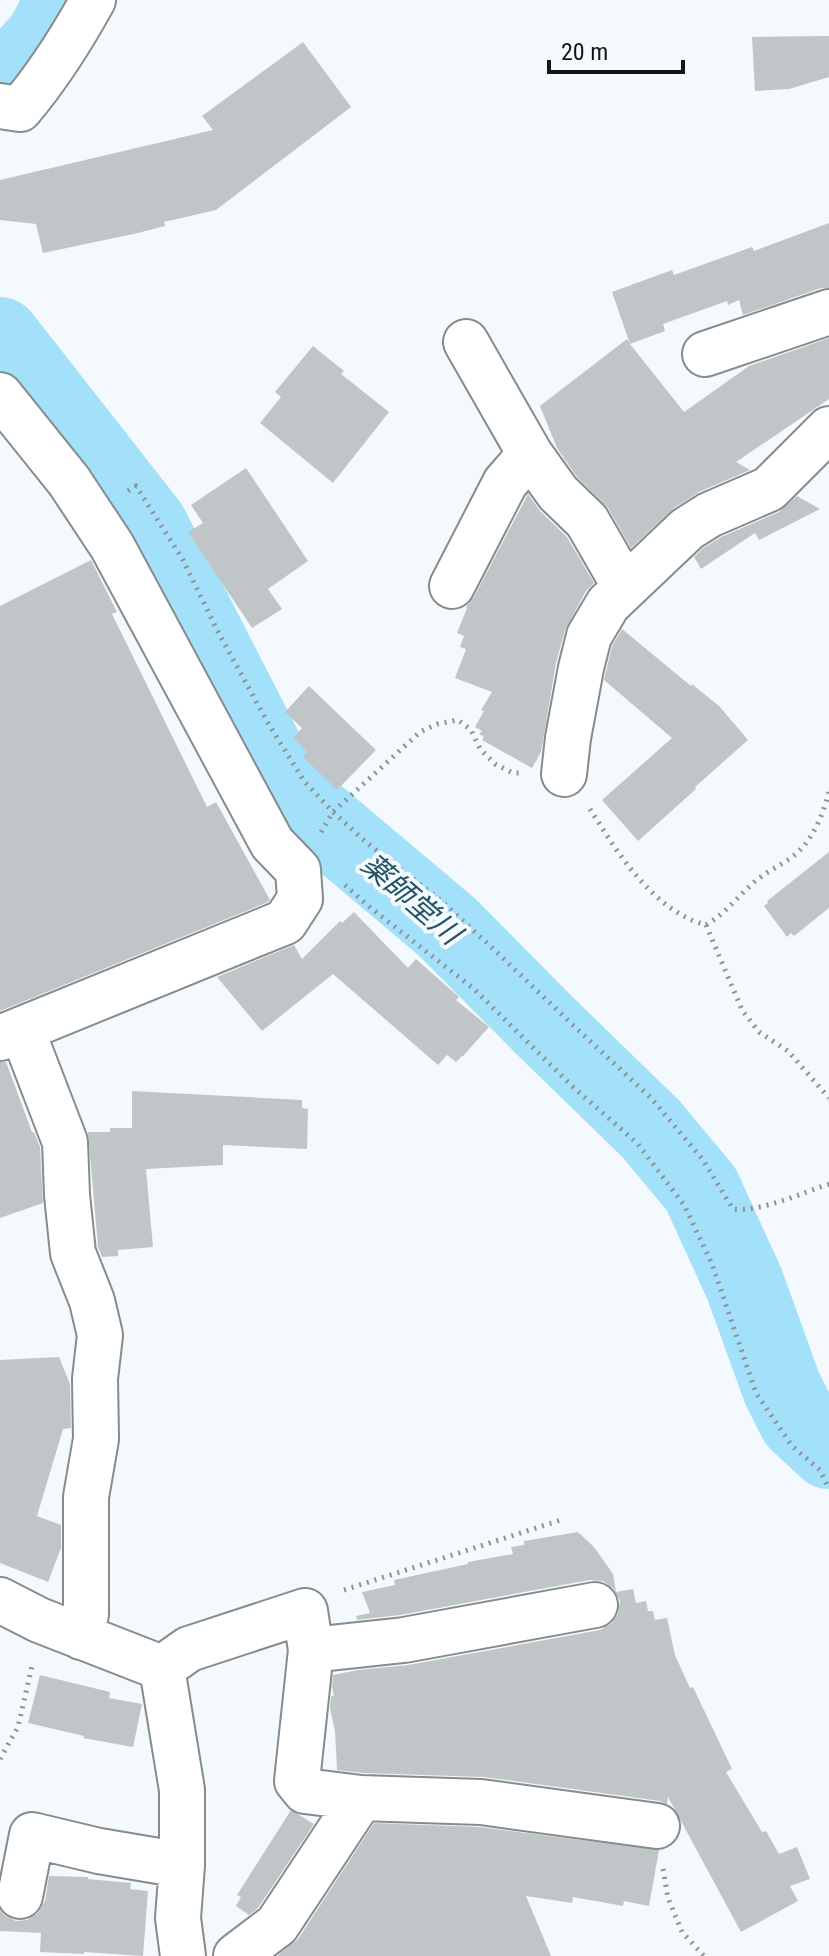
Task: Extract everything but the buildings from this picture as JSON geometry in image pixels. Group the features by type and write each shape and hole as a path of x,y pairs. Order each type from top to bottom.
{"street":[{"path":"4,107 20,109 32,95 93,0"},
{"path":"705,354 829,312"},
{"path":"466,342 530,454 558,493 587,521 625,587"},
{"path":"0,395 69,481 112,546 272,843 298,870 300,899 285,922 11,1034 65,1142 73,1253 92,1301 100,1335 95,1379 96,1439 86,1497 86,1614 81,1637"},
{"path":"564,774 573,705 589,636 608,604 687,529 709,515 769,489 829,429"},
{"path":"452,586 505,483 530,454"},
{"path":"0,1600 39,1620 162,1668"},
{"path":"162,1668 189,1649 308,1631 404,1640 595,1605"},
{"path":"308,1631 297,1781 305,1791 361,1798 481,1802 657,1826"},
{"path":"162,1668 182,1790 178,1918 183,1956"},
{"path":"236,1956 277,1925 361,1798"},
{"path":"20,1896 32,1835 99,1851 182,1865"}],"path":[{"path":"93,517 136,486 183,560 217,630 304,781 366,842 440,900 651,1098 703,1160 733,1209 746,1210 829,1184"},
{"path":"829,791 811,835 799,851 754,882 720,916 706,925 660,900 639,879 618,854 575,783 564,774 513,773 504,769 480,749 471,730 458,720 437,724 420,732 333,812 298,870 339,880 474,989 572,1086 638,1144 684,1205 712,1264 756,1393 792,1446 820,1470 829,1489"},
{"path":"706,925 742,1010 759,1032 788,1051 829,1098"},
{"path":"308,1631 313,1600 564,1519"},
{"path":"0,1759 18,1727 39,1620"},
{"path":"657,1826 668,1898 682,1932 704,1956"}],"waterway":[{"name":"薬師堂川","path":"0,89 46,37 65,0"},
{"name":"薬師堂川","path":"0,337 148,526 283,789 447,927 651,1129 701,1189 744,1283 782,1388 798,1420 829,1449"}]}
